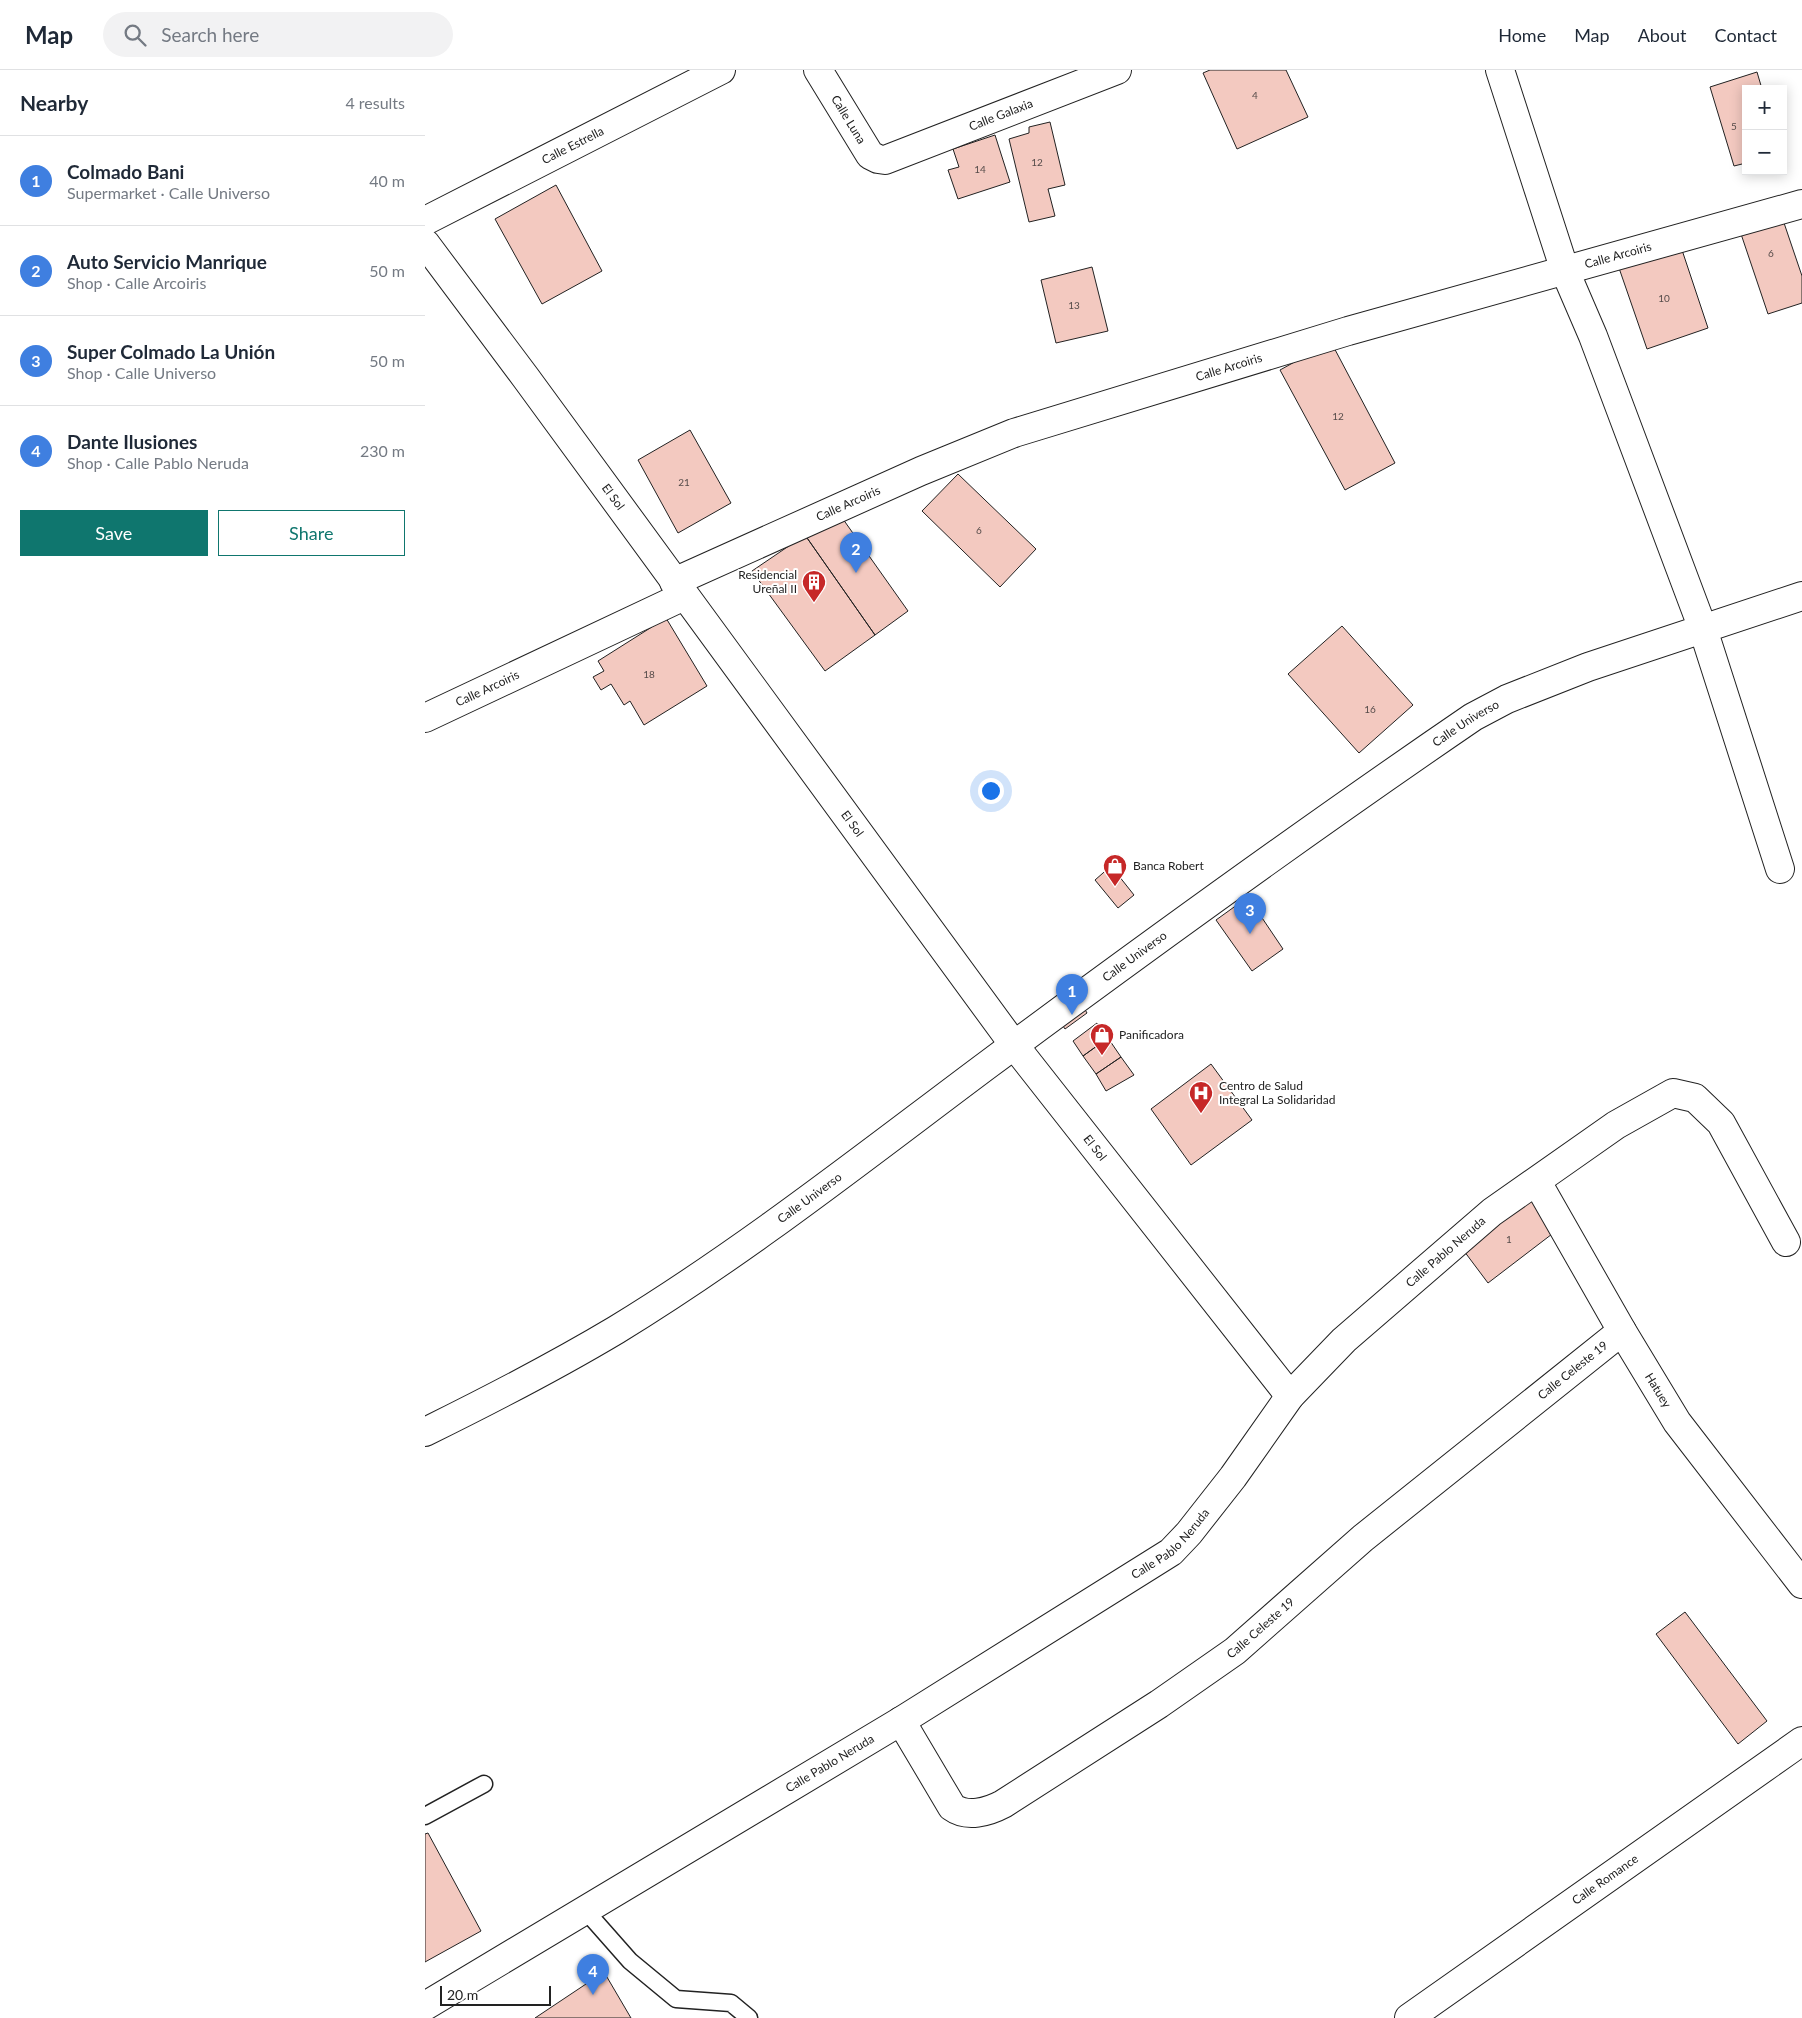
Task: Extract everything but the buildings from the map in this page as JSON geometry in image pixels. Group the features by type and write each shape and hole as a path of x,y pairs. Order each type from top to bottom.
{"street":[{"name":"Calle Estrella","path":"425,220 721,70"},
{"name":"Calle Luna","path":"818,70 870,155 885,160"},
{"name":"Calle Galaxia","path":"885,160 1117,70"},
{"path":"1500,70 1565,271 1593,336 1703,629 1780,870"},
{"name":"Calle Arcoiris","path":"425,718 679,589 921,471 1014,433 1348,331 1802,204"},
{"name":"El Sol","path":"425,243 1014,1045 1290,1396"},
{"name":"Calle Universo","path":"425,1432 514,1388 626,1323 697,1276 782,1217 1257,868 1473,718 1507,699 1588,667 1802,596"},
{"name":"Calle Pablo Neruda","path":"425,2006 901,1721 1171,1552 1189,1533 1233,1477 1290,1396 1344,1340 1492,1212 1616,1125 1673,1093 1695,1098 1721,1123 1787,1242"},
{"name":"Hatuey","path":"1537,1182 1622,1331 1677,1422 1802,1584"},
{"name":"Calle Celeste 19","path":"901,1721 952,1808 966,1813 990,1810 1003,1804 1159,1704 1235,1650 1363,1538 1622,1331"},
{"name":"Calle Romance","path":"1409,2018 1802,1741"}],"lane":[{"path":"425,1816 484,1784"},
{"path":"585,1910 629,1961 676,1999 731,2003 749,2018"}],"place":[{"name":"Auto Servicio Manrique","path":"856,573"},
{"name":"Residencial Ureñal II","path":"814,603"},
{"name":"Banca Robert","path":"1115,887"},
{"name":"Super Colmado La Unión","path":"1250,934"},
{"name":"Colmado Bani","path":"1072,1015"},
{"name":"Panificadora","path":"1102,1056"},
{"name":"Centro de Salud Integral La Solidaridad","path":"1201,1114"},
{"name":"Dante Ilusiones","path":"593,1995"}]}
